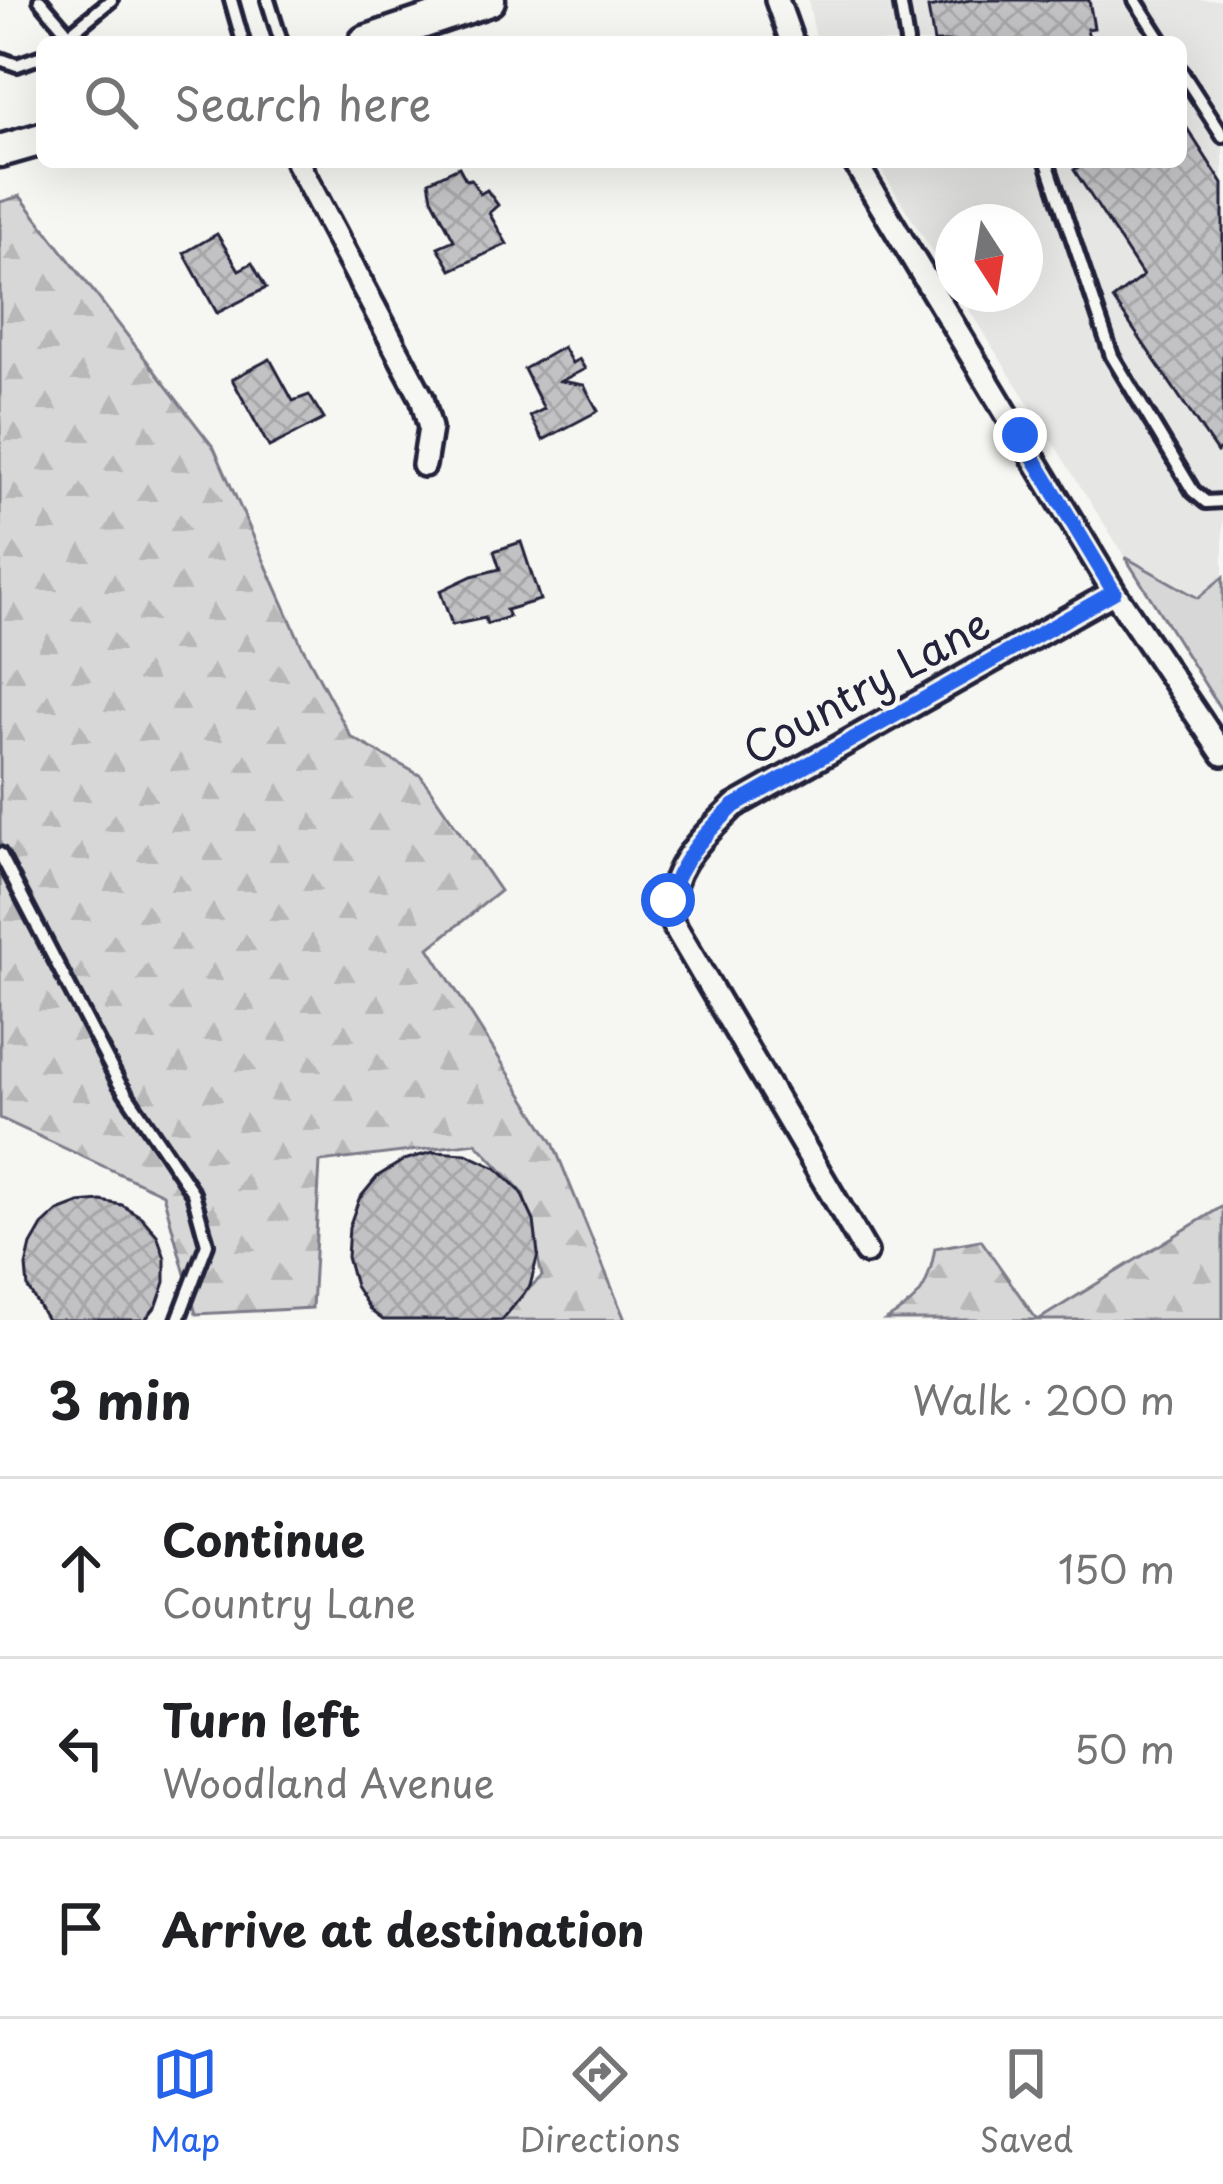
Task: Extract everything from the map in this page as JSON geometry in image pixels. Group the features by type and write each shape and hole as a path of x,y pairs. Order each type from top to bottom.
{"main road":[{"path":"383,36 489,0"},
{"path":"0,151 36,141"}],"street":[{"path":"777,0 789,36"},
{"path":"300,168 422,398 430,428 424,465"},
{"path":"859,168 1114,592 1223,754"},
{"name":"Country Lane","path":"866,1252 672,922 668,900 674,878 698,841 734,806 1114,592"}],"lane":[{"path":"40,0 63,36"},
{"path":"66,36 111,0"},
{"path":"231,0 241,36"},
{"path":"268,0 279,36"},
{"path":"900,0 907,36"},
{"path":"1135,0 1158,36"},
{"path":"0,59 17,65 36,58"},
{"path":"1187,83 1221,130"},
{"path":"1049,168 1112,356 1193,491 1206,502 1223,501"},
{"path":"0,854 119,1083 193,1193 206,1244 178,1320"}],"shaded area":[{"path":"808,0 1223,0 1223,577 1198,598 1125,557 970,312 1043,312 1043,204 935,204 935,255 880,168 1187,168 1187,36 816,36"}],"green space":[{"path":"20,196 214,448 302,646 351,737 421,776 500,891 429,948 553,1143 625,1320 497,1320 542,1276 523,1193 476,1143 320,1162 312,1308 196,1314 163,1194 0,1118 0,202"},
{"path":"1125,557 1198,598 1223,577 1223,713"},
{"path":"1223,1206 1223,1320 1038,1320"},
{"path":"981,1240 1037,1320 886,1320 921,1292 935,1248"}],"building":[{"path":"970,0 1089,0 1094,28 1087,29 1089,36 933,36 928,8"},
{"path":"1187,128 1223,184 1223,447 1217,452 1113,299 1143,276 1074,170 1187,168"},
{"path":"460,168 480,194 487,190 498,205 489,213 507,244 451,270 438,247 454,240 432,198 429,181"},
{"path":"217,234 239,270 252,263 266,288 217,313 184,253"},
{"path":"563,347 572,363 579,359 585,369 561,381 584,385 598,411 543,440 530,416 544,409 524,369"},
{"path":"270,359 293,401 309,395 324,419 269,447 232,379"},
{"path":"521,542 540,600 506,610 509,617 487,624 485,618 452,625 440,591 500,569 494,551"},
{"path":"433,1152 466,1154 496,1168 520,1191 534,1221 538,1254 530,1286 502,1320 383,1320 355,1286 347,1257 349,1227 359,1199 378,1176 404,1160"},
{"path":"101,1201 122,1205 157,1235 165,1258 165,1282 157,1305 145,1320 47,1320 28,1288 31,1245 58,1211"}],"route":[{"path":"668,900 674,878 698,841 734,806 1114,592 1020,435"}]}
